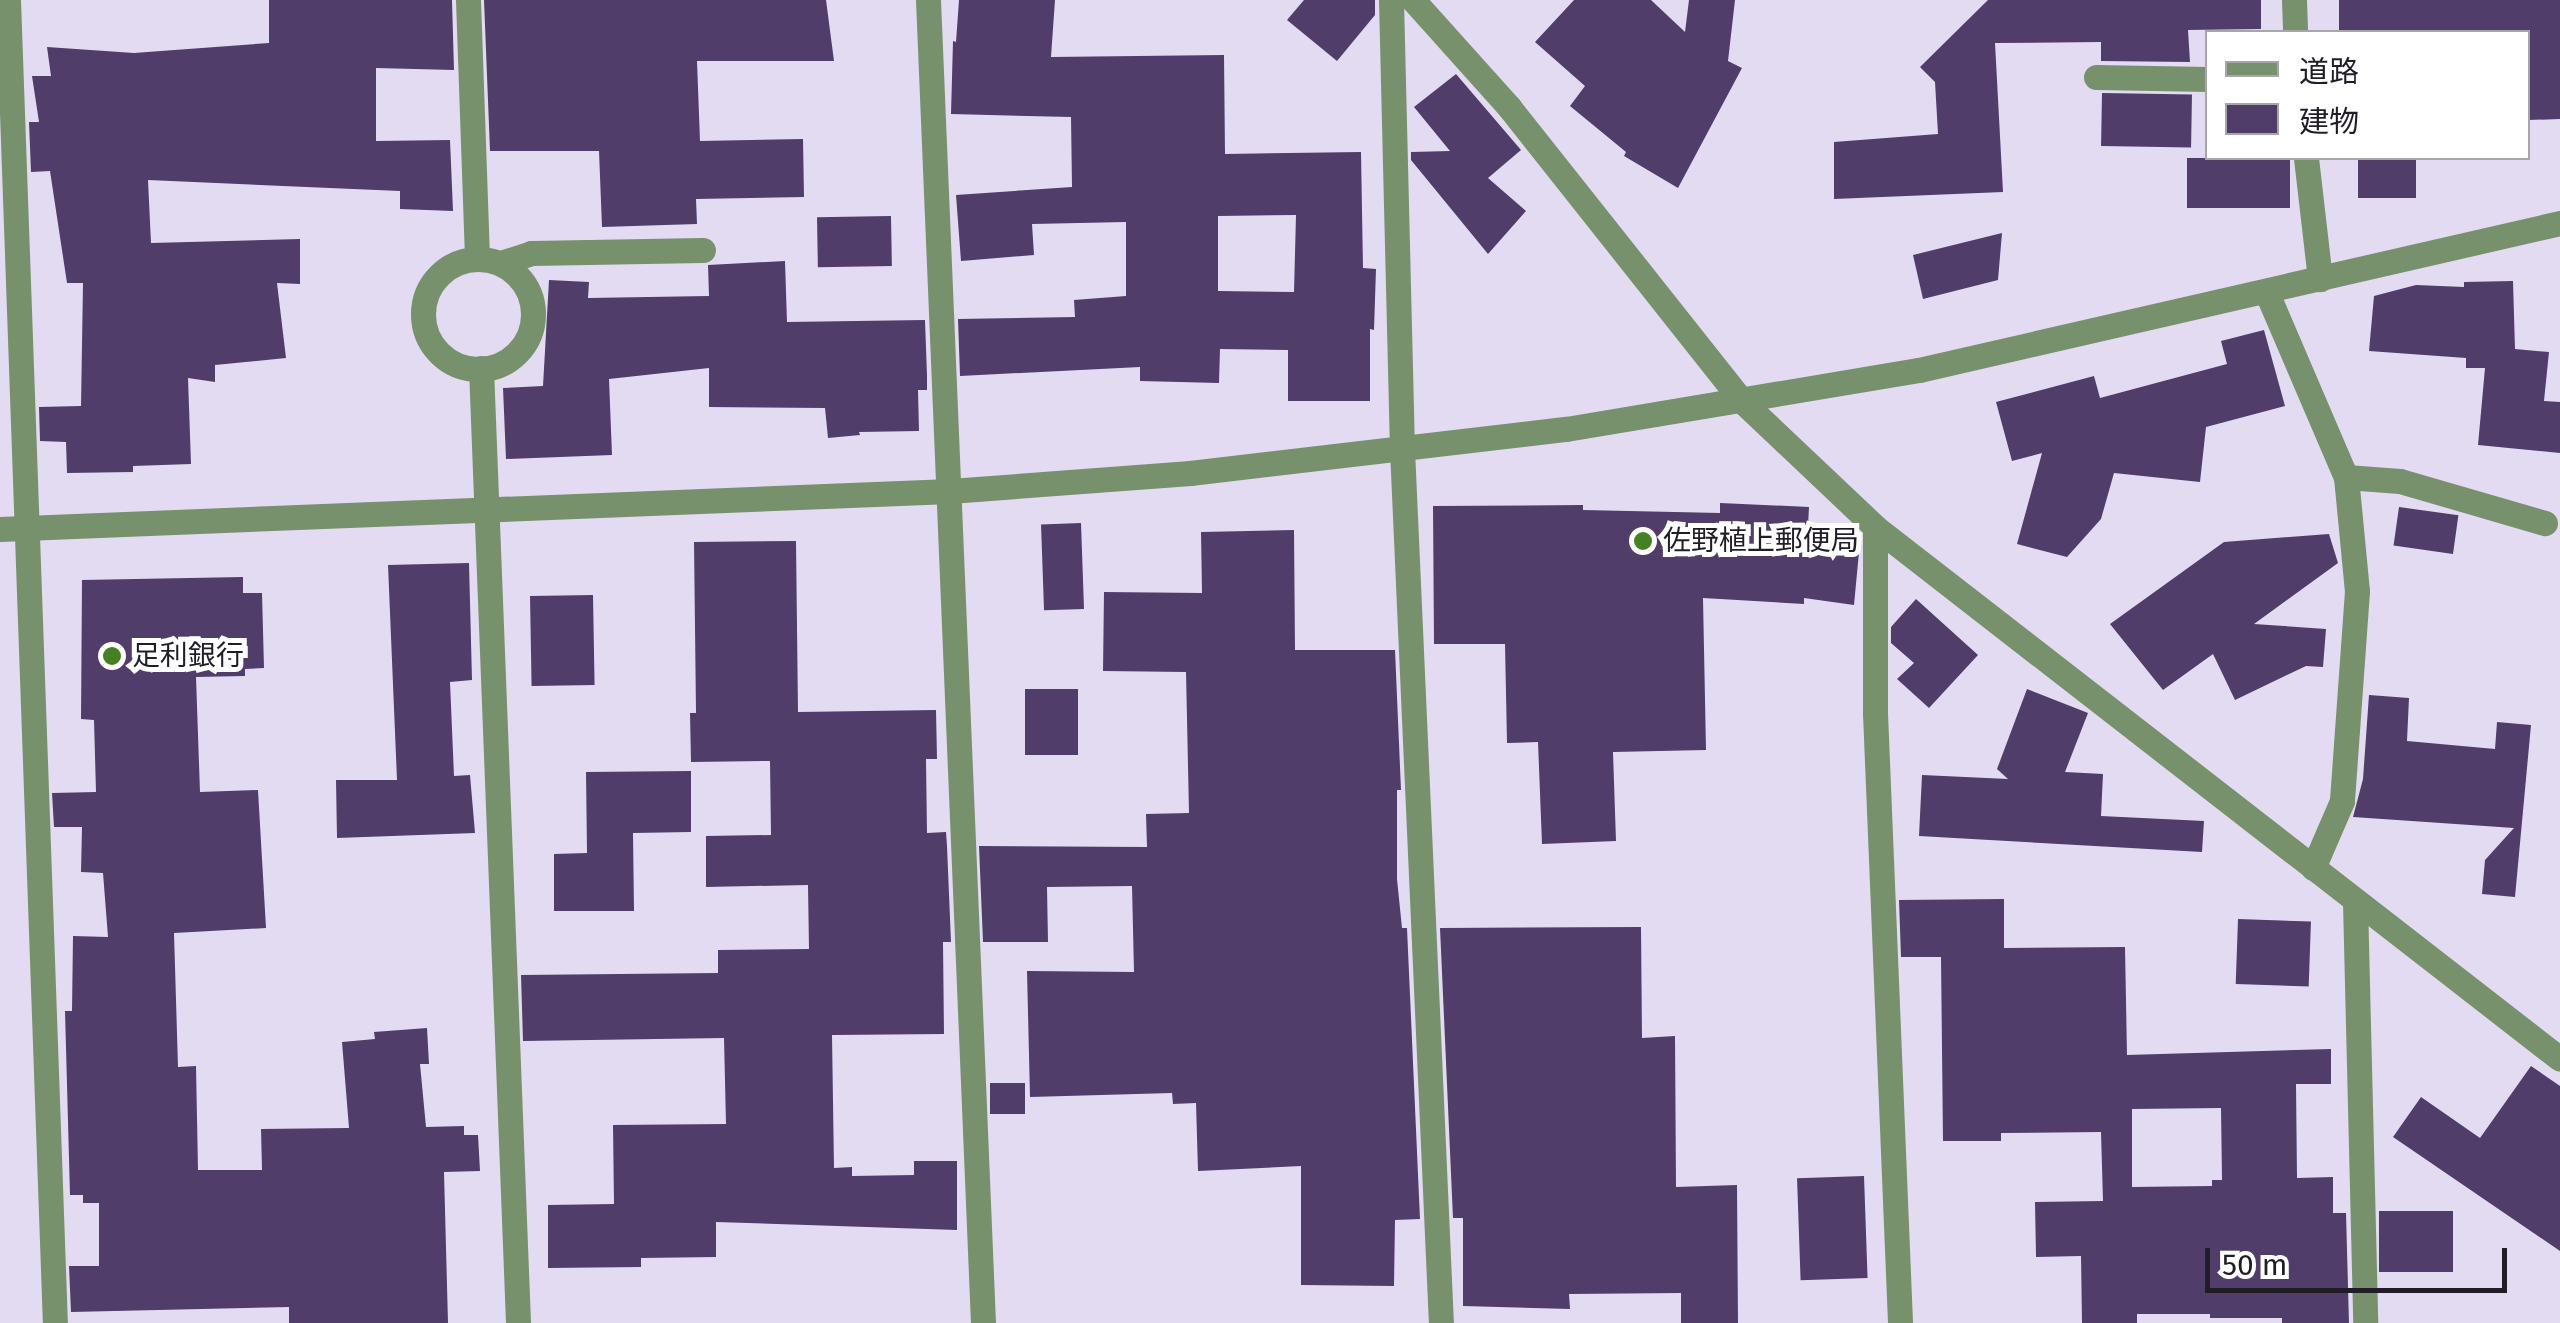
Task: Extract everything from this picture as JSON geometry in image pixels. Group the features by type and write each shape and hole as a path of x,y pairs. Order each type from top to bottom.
{"street":[{"path":"8,0 13,529 56,1323"},
{"path":"468,0 489,261 529,292 532,330 523,347 509,360 481,368 456,365 440,355 423,321 426,294 436,278 452,266 489,261 531,253 702,250"},
{"path":"928,0 982,1323"},
{"path":"1390,0 1402,448 1441,1323"},
{"path":"1413,0 1510,107 1743,402 1875,527 2560,1059"},
{"path":"2294,0 2295,30"},
{"path":"2096,77 2205,79"},
{"path":"2306,160 2320,280"},
{"path":"13,529 950,492 1190,473 1402,448 1743,402 1919,370 2267,294 2560,222"},
{"path":"2267,294 2346,477 2357,591 2342,801 2313,868"},
{"path":"481,368 518,1323"},
{"path":"2346,477 2400,481 2545,524"},
{"path":"1875,527 1875,713 1900,1323"},
{"path":"2355,902 2365,1323"}],"building":[{"path":"269,0 452,0 454,70 376,68 376,141 450,140 453,211 400,209 400,191 148,180 151,243 300,239 300,284 277,283 286,358 215,365 215,382 188,378 191,464 133,466 133,472 67,473 66,442 40,441 39,407 81,406 83,283 67,283 50,171 31,172 29,122 39,122 32,76 51,76 47,47 134,53 269,43"},
{"path":"484,0 826,0 834,61 697,61 700,141 803,139 804,197 696,199 697,224 602,227 599,151 490,151"},
{"path":"959,0 1055,0 1051,57 1224,55 1225,154 1361,152 1363,268 1376,269 1374,330 1370,329 1370,401 1288,401 1288,350 1220,349 1219,383 1140,381 1140,367 960,376 958,319 1075,317 1074,300 1126,296 1126,222 1032,224 1034,255 961,261 956,195 1072,187 1071,117 951,114 953,41 956,42","holes":["1296,215 1294,292 1218,291 1218,216"]},
{"path":"1304,0 1375,0 1375,15 1337,61 1287,20"},
{"path":"1574,0 1651,0 1685,32 1689,0 1735,0 1728,61 1742,68 1678,188 1624,156 1626,152 1570,106 1585,86 1535,42"},
{"path":"1988,0 2261,0 2261,29 2188,30 2190,62 2101,61 2101,42 1995,43 2003,192 1834,199 1834,142 1938,134 1935,82 1920,67"},
{"path":"2339,0 2560,0 2560,119 2530,120 2530,30 2339,30"},
{"path":"1456,74 1521,150 1488,178 1526,211 1488,254 1411,160 1411,152 1450,151 1414,107"},
{"path":"2102,93 2192,95 2191,148 2101,146"},
{"path":"2187,158 2290,160 2290,208 2187,208"},
{"path":"2358,160 2416,160 2416,198 2358,198"},
{"path":"891,216 892,266 818,267 817,217"},
{"path":"2002,233 1998,280 1923,299 1913,255"},
{"path":"785,261 787,322 925,320 927,390 918,390 919,431 859,432 860,435 828,438 825,408 709,407 709,368 609,379 612,455 506,459 503,388 543,386 549,280 589,282 588,298 709,296 708,265"},
{"path":"2513,281 2515,349 2549,352 2544,401 2560,402 2560,453 2478,445 2485,368 2466,368 2466,358 2369,351 2374,296 2416,285 2464,287 2464,282"},
{"path":"2264,330 2285,406 2206,427 2200,482 2114,473 2101,519 2067,557 2017,544 2042,453 2012,461 1996,402 2094,376 2100,398 2227,364 2221,341"},
{"path":"1720,503 1809,507 1807,545 1859,552 1854,605 1804,598 1804,604 1703,598 1706,750 1613,752 1616,841 1542,844 1538,742 1507,743 1505,644 1434,644 1433,506 1583,505 1583,510 1720,513"},
{"path":"2399,507 2458,515 2453,554 2394,546"},
{"path":"1081,523 1084,609 1044,610 1041,524"},
{"path":"1294,530 1295,650 1395,650 1401,790 1397,790 1397,879 1402,928 1407,928 1420,1219 1395,1220 1394,1286 1301,1285 1301,1166 1198,1171 1196,1103 1173,1104 1172,1093 1030,1097 1027,971 1134,972 1132,886 1047,887 1048,942 983,942 979,846 1147,847 1146,814 1189,813 1186,672 1103,671 1104,592 1202,593 1201,532"},
{"path":"2329,534 2338,563 2254,624 2326,629 2323,667 2306,666 2235,700 2213,654 2163,690 2110,624 2224,542"},
{"path":"796,541 798,712 936,710 937,759 926,759 927,833 946,832 947,846 951,942 943,942 944,1034 832,1035 834,1168 852,1167 852,1176 914,1175 914,1161 957,1161 957,1230 716,1222 716,1257 641,1258 641,1267 548,1268 548,1205 614,1204 613,1125 726,1124 724,1038 523,1041 521,975 718,973 718,950 809,949 808,885 706,887 706,836 771,835 770,761 691,762 690,713 696,713 694,542"},
{"path":"469,563 472,680 450,682 454,776 470,775 475,833 337,838 336,780 397,780 388,565"},
{"path":"243,577 243,593 262,593 264,668 245,669 245,676 196,677 200,792 258,790 266,928 174,933 178,1067 196,1066 198,1170 262,1170 261,1129 349,1128 342,1042 375,1039 374,1032 427,1028 429,1064 420,1064 426,1127 464,1126 464,1135 478,1135 480,1171 444,1172 448,1323 289,1323 289,1307 71,1312 69,1266 99,1266 99,1203 83,1203 83,1195 70,1195 65,1011 72,1011 73,936 108,937 103,873 81,872 82,827 54,827 52,793 96,792 94,720 81,719 82,580"},
{"path":"593,595 595,685 532,686 530,596"},
{"path":"1916,599 1978,655 1929,708 1897,679 1914,663 1891,643 1891,627"},
{"path":"1025,689 1078,689 1078,755 1025,755"},
{"path":"2027,689 2088,713 2065,772 2103,774 2101,816 2204,821 2202,852 1919,836 1922,775 2008,779 1997,769"},
{"path":"2369,695 2409,698 2407,741 2495,749 2497,722 2531,725 2515,897 2482,894 2485,860 2514,828 2353,817 2363,779"},
{"path":"691,771 691,832 633,833 634,911 554,911 554,854 587,853 586,772"},
{"path":"2004,899 2004,948 2125,947 2127,1055 2331,1049 2331,1084 2296,1084 2297,1178 2333,1177 2333,1213 2346,1213 2349,1323 2282,1323 2282,1318 2210,1318 2210,1314 2137,1314 2137,1323 2082,1323 2081,1256 2036,1257 2035,1202 2103,1201 2101,1132 2001,1133 2001,1141 1943,1141 1941,957 1901,957 1899,900","holes":["2221,1108 2222,1180 2212,1180 2212,1186 2132,1187 2132,1109"]},
{"path":"2238,919 2311,922 2309,987 2236,984"},
{"path":"1641,927 1642,1038 1675,1036 1676,1187 1737,1185 1738,1323 1681,1323 1681,1293 1569,1294 1570,1309 1463,1306 1463,1218 1453,1218 1440,928"},
{"path":"2531,1066 2560,1086 2560,1251 2393,1137 2421,1097 2480,1138"},
{"path":"990,1083 1025,1083 1025,1114 990,1114"},
{"path":"1864,1176 1868,1278 1801,1280 1797,1178"},
{"path":"2379,1211 2453,1211 2453,1272 2379,1272"}],"place":[{"name":"佐野植上郵便局","path":"1643,541"},
{"name":"足利銀行","path":"112,656"}]}
